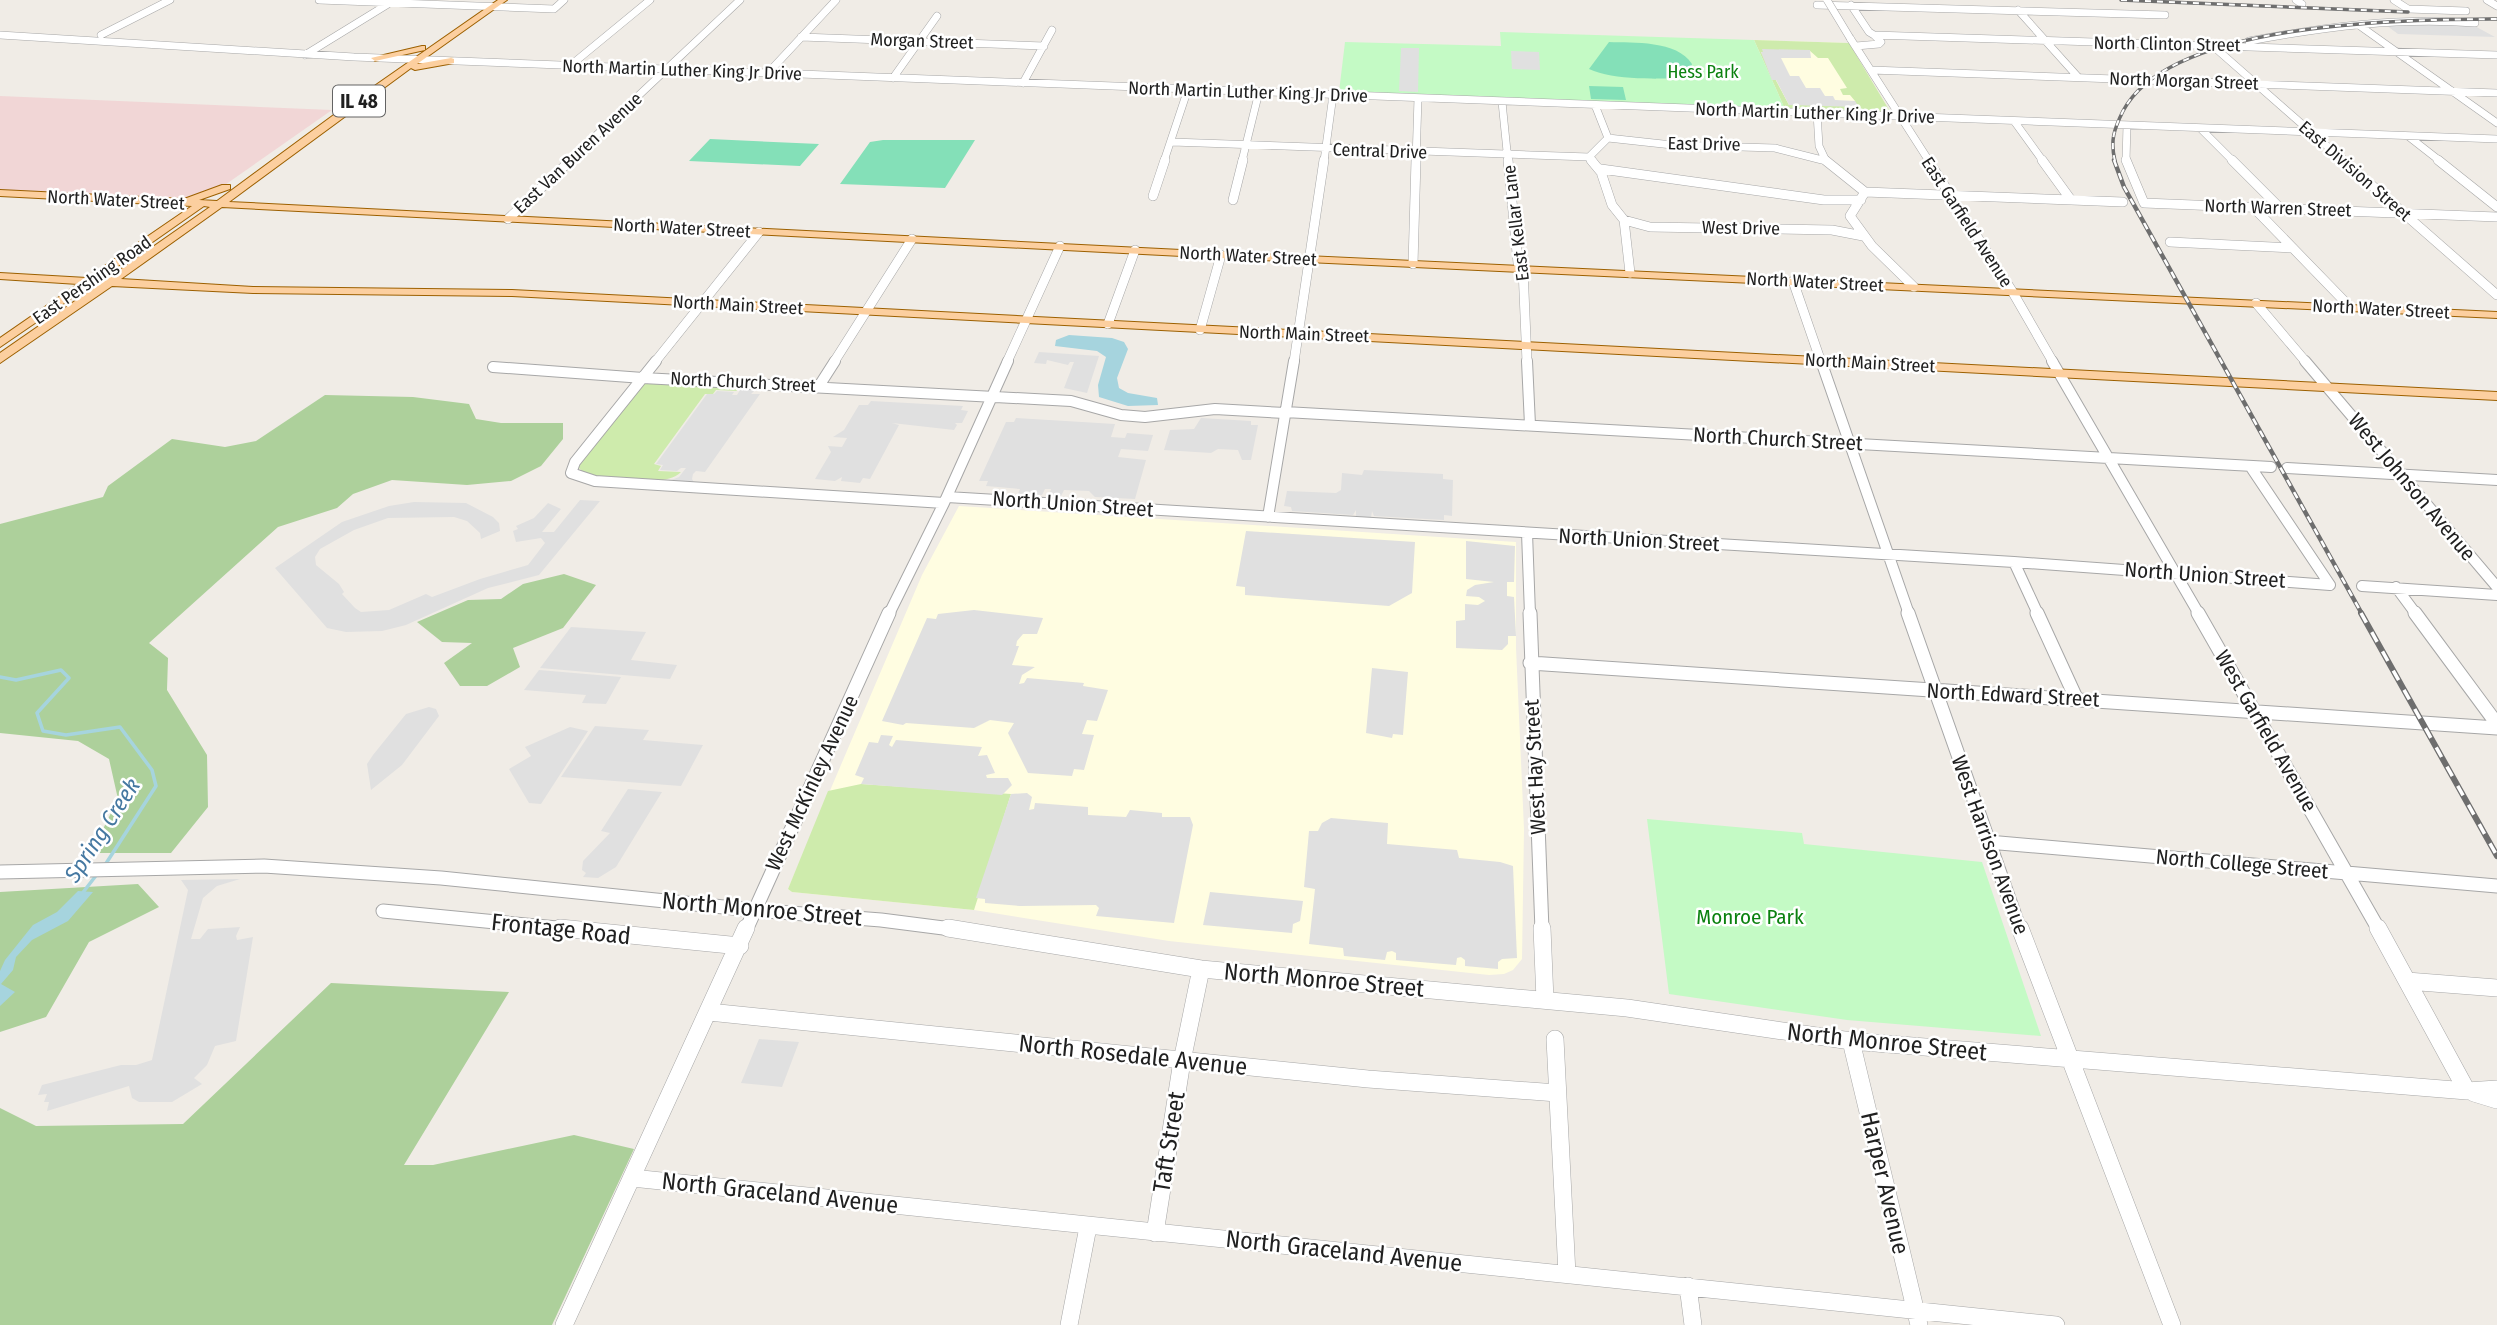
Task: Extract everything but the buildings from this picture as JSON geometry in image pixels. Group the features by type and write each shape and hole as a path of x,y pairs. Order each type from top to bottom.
{"main road":[{"name":"IL 48","path":"0,359 74,300 110,282 435,49 489,4 503,0"},
{"name":"East Pershing Road","path":"0,343 74,300 91,281 406,59 489,4"},
{"path":"375,58 422,48"},
{"path":"435,49 437,56 451,61"},
{"path":"402,71 451,61"},
{"path":"166,203 194,199 226,187"},
{"path":"238,191 237,198 245,202 388,209 398,213"},
{"name":"North Water Street","path":"4,194 2497,315"},
{"path":"110,282 113,273 130,260 134,251"},
{"name":"North Main Street","path":"0,276 268,290 483,292 1200,330 1299,332 2497,396"},
{"path":"54,279 68,287 74,300 155,285"}],"street":[{"path":"101,35 170,0"},
{"path":"320,0 463,6 489,4 554,9 564,0"},
{"path":"463,6 474,0"},
{"path":"570,65 650,0"},
{"name":"East Van Buren Avenue","path":"508,219 740,0"},
{"path":"768,73 835,0"},
{"name":"East Garfield Avenue","path":"1827,0 2012,290 2059,374"},
{"path":"2394,0 2407,9 2466,11"},
{"path":"2487,0 2497,6"},
{"path":"304,55 389,3"},
{"path":"1817,5 2165,15"},
{"path":"1851,5 1869,32 1881,43 1856,46"},
{"path":"2018,10 2078,77"},
{"path":"893,78 937,16"},
{"path":"2237,46 2281,35 2360,26 2431,22 2475,23"},
{"path":"2360,26 2497,123"},
{"path":"1023,83 1052,30"},
{"name":"North Martin Luther King Jr Drive","path":"0,35 419,60 2497,139"},
{"name":"North Clinton Street","path":"1874,35 2497,55"},
{"name":"Morgan Street","path":"801,37 1044,46"},
{"name":"East Division Street","path":"2213,46 2497,295"},
{"name":"North Morgan Street","path":"1871,70 2497,93"},
{"path":"1153,196 1188,89"},
{"path":"1233,200 1259,92"},
{"path":"1268,517 1311,259 1334,95"},
{"path":"1413,264 1418,98"},
{"name":"East Kellar Lane","path":"1502,102 1518,263 1522,269 1530,425"},
{"path":"1595,105 1608,138 1589,157 1614,185 1613,211 1624,220 1630,273"},
{"path":"1817,113 1818,148 1822,160"},
{"path":"2014,121 2071,200"},
{"path":"2127,125 2123,140 2125,160 2144,203"},
{"path":"2200,128 2280,208"},
{"path":"2408,136 2497,207"},
{"name":"East Drive","path":"1608,138 1688,146 1753,145 1800,151 1822,160 1865,192"},
{"name":"Central Drive","path":"1172,142 1416,153 1589,157"},
{"name":"East Drive","path":"1800,151 1818,148"},
{"path":"1601,169 1634,176 1675,179 1824,200 1861,201"},
{"path":"1614,185 1634,176"},
{"path":"1851,218 1865,192 2123,202"},
{"path":"1824,200 1851,218 1863,236 1914,287"},
{"name":"North Warren Street","path":"2144,203 2497,217"},
{"path":"2253,207 2351,308"},
{"name":"West Drive","path":"1832,230 1851,218"},
{"name":"West Drive","path":"1624,220 1650,227 1832,230 1863,236"},
{"name":"West Drive","path":"1626,234 1650,227"},
{"path":"643,378 759,232"},
{"path":"820,386 912,239"},
{"path":"2170,242 2293,248"},
{"path":"1029,319 1060,246"},
{"path":"1108,324 1135,250"},
{"path":"1200,330 1221,255"},
{"path":"1793,281 1819,360"},
{"name":"West Johnson Avenue","path":"2256,303 2497,587"},
{"name":"West McKinley Avenue","path":"564,1325 740,946 753,910 908,572 946,500 1029,319"},
{"name":"West Harrison Avenue","path":"1819,360 1890,555 1988,842 2068,1059 2172,1325"},
{"name":"North Church Street","path":"493,367 643,378 1077,401 1121,415 1145,417 1215,410 1285,412 2271,467"},
{"name":"West Garfield Avenue","path":"2059,374 2348,873 2467,1091"},
{"name":"North Union Street","path":"643,378 575,462 571,473 583,479 2014,562 2330,585 2250,466"},
{"path":"2287,468 2497,480"},
{"name":"West Hay Street","path":"1527,533 1545,1000"},
{"path":"2014,562 2076,698"},
{"path":"2362,586 2497,595"},
{"path":"2396,587 2497,726"},
{"name":"North Edward Street","path":"1530,663 2497,726"},
{"name":"North College Street","path":"1988,842 2497,886"},
{"name":"North Monroe Street","path":"69,871 181,867 315,868 940,927 1201,969 1627,1008 1851,1041 2467,1091 2497,1089"},
{"path":"0,873 69,871"},
{"name":"Frontage Road","path":"383,912 740,946"},
{"name":"Taft Street","path":"1155,1233 1182,1061 1201,969"},
{"path":"2407,981 2497,988"},
{"name":"North Rosedale Avenue","path":"709,1012 1000,1040 1182,1061 1557,1093"},
{"path":"1555,1039 1567,1274"},
{"name":"Harper Avenue","path":"1851,1041 1917,1317"},
{"name":"North Monroe Street","path":"2467,1091 2497,1100"},
{"name":"North Graceland Avenue","path":"632,1178 1088,1227 1688,1286 1917,1317 2056,1325"},
{"path":"1069,1325 1088,1227"},
{"path":"1688,1286 1693,1325"}],"shaded area":[{"path":"2471,24 2495,37 2398,34 2386,25"},
{"path":"1754,40 1849,43 1891,113 1785,109"},
{"path":"1401,48 1419,48 1418,92 1399,91"},
{"path":"1762,49 1810,50 1811,58 1781,58 1790,76 1799,76 1806,88 1820,88 1825,96 1833,96 1835,100 1855,101 1859,107 1789,105 1776,80 1772,80"},
{"path":"1511,51 1539,52 1540,70 1512,69"},
{"path":"0,96 332,110 199,203 0,192"},
{"path":"1039,352 1099,356 1087,393 1064,388 1074,362 1068,365 1047,360 1046,364 1034,363"},
{"path":"735,385 756,389 751,394 760,394 705,472 696,471 693,474 695,484 666,482 679,477 686,468 677,471 660,470 663,465 656,464 707,394 717,391 734,392 732,395 737,395 740,390"},
{"path":"871,401 963,406 961,410 968,411 962,423 955,423 957,425 954,430 892,423 899,425 870,479 863,478 860,483 841,481 842,477 835,481 815,479 831,452 828,446 842,447 847,438 833,437 844,430 859,405 868,405"},
{"path":"1016,418 1115,424 1111,437 1125,438 1127,433 1153,435 1148,451 1121,449 1118,457 1146,460 1135,499 1095,497 1089,491 1064,490 1061,496 1049,495 1051,489 1045,489 1042,495 1018,494 1020,489 986,486 988,481 979,481 1006,422 1014,422"},
{"path":"1201,418 1251,421 1251,425 1258,425 1251,460 1242,460 1238,450 1218,449 1211,453 1164,450 1170,430 1194,429"},
{"path":"1364,470 1443,474 1443,479 1453,480 1452,516 1444,515 1444,520 1374,516 1372,511 1371,518 1356,517 1356,510 1353,515 1292,511 1291,507 1284,506 1287,491 1336,493 1341,490 1342,473 1362,475"},
{"path":"580,500 600,501 539,575 488,588 406,625 382,631 346,632 327,628 275,568 342,522 389,506 414,502 466,503 499,523 500,531 481,539 480,533 467,521 454,517 388,518 354,530 320,549 315,557 316,565 339,584 344,592 342,594 355,608 361,612 389,610 426,594 432,597 528,565 545,543 541,538 516,542 513,531 518,529 516,526 534,518 548,503 561,509 542,532 554,532"},
{"path":"959,506 1516,542 1516,648 1524,829 1522,959 1513,970 1489,975 1169,941 974,910 792,892 788,889 922,575"},
{"path":"1246,531 1415,542 1412,593 1389,606 1245,595 1245,587 1236,586"},
{"path":"1466,541 1515,546 1514,582 1507,582 1507,596 1514,597 1516,636 1508,636 1508,644 1502,650 1456,648 1456,621 1465,620 1465,604 1478,605 1485,601 1479,597 1466,596 1467,590 1475,585 1494,582 1466,579"},
{"path":"974,610 1043,618 1037,634 1023,634 1017,641 1016,646 1019,646 1012,665 1035,667 1022,675 1019,684 1024,683 1027,678 1084,683 1083,686 1108,690 1097,721 1087,720 1082,734 1094,735 1084,770 1074,769 1072,776 1028,773 1008,733 1014,723 990,720 974,728 906,723 903,725 882,721 927,618 936,619 938,614"},
{"path":"571,627 646,632 631,660 677,665 670,679 540,668"},
{"path":"1372,668 1408,672 1403,735 1393,734 1392,738 1366,733"},
{"path":"539,670 621,677 606,704 582,703 586,695 524,690"},
{"path":"429,707 436,709 439,716 402,765 371,790 367,764 373,755 406,714"},
{"path":"595,726 649,730 643,740 703,745 681,786 561,777"},
{"path":"570,727 588,731 541,804 529,803 509,769 531,756 525,747"},
{"path":"881,735 893,736 889,745 892,747 896,740 982,747 978,756 987,755 995,773 986,775 987,778 1008,778 1012,785 1002,795 861,784 864,778 855,775 869,742 878,743"},
{"path":"628,789 662,792 616,867 598,878 583,877 586,873 582,870 583,861 610,833 601,831"},
{"path":"1027,793 1032,797 1029,810 1034,809 1035,803 1088,807 1088,815 1126,817 1130,810 1162,813 1162,817 1190,817 1193,825 1174,923 1096,916 1099,908 1096,905 1020,906 985,903 985,899 976,898 1011,794"},
{"path":"1331,818 1388,823 1387,844 1457,850 1459,858 1513,866 1517,958 1502,959 1498,962 1498,969 1465,966 1465,960 1461,957 1457,958 1456,965 1396,960 1396,953 1392,951 1387,952 1385,960 1344,956 1343,948 1309,944 1315,889 1304,887 1309,831 1318,831 1322,823"},
{"path":"240,879 217,886 203,898 191,939 200,939 208,929 240,927 237,940 253,937 236,1041 215,1046 207,1065 194,1078 202,1084 172,1102 139,1102 132,1098 129,1086 47,1111 49,1102 44,1102 47,1094 38,1095 42,1085 152,1060 188,890 181,880"},
{"path":"1210,892 1303,901 1300,921 1293,924 1292,933 1203,925"},
{"path":"759,1039 799,1042 782,1087 741,1083"}],"green space":[{"name":"Hess Park","path":"1500,32 1754,40 1785,109 1339,92 1345,42 1501,46"},
{"path":"1754,40 1849,43 1891,113 1785,109","holes":["1809,50 1818,58 1828,58 1847,88 1840,89 1843,95 1850,95 1855,101 1789,105 1761,52"]},
{"path":"1609,42 1654,44 1676,51 1692,64 1689,79 1624,77 1589,69"},
{"path":"1589,86 1623,87 1626,100 1591,99"},
{"path":"710,139 819,144 800,166 689,161"},
{"path":"975,140 945,188 840,184 870,142"},
{"path":"644,383 733,384 737,391 716,390 713,394 705,394 654,464 661,466 658,471 681,472 674,477 636,481 586,475 578,467"},
{"path":"325,395 413,397 469,404 476,419 501,423 563,423 563,439 541,466 511,481 467,485 392,480 353,494 337,508 278,527 149,643 168,658 167,690 207,755 208,807 171,853 91,853 118,799 109,759 78,741 0,733 0,524 103,497 108,486 172,439 225,447 256,441"},
{"path":"564,574 596,585 563,628 513,648 520,667 487,686 460,686 444,663 472,643 442,642 417,622 468,600 501,599 523,584"},
{"path":"861,784 1011,794 974,910 792,892 788,889 828,791"},
{"name":"Monroe Park","path":"1647,819 1802,833 1804,844 1982,862 2041,1036 1847,1020 1669,994"},
{"path":"138,884 159,907 89,942 46,1017 0,1032 0,892"},
{"path":"331,983 509,992 404,1165 433,1165 574,1135 634,1149 552,1325 0,1325 0,1108 36,1126 183,1124"}],"water":[{"path":"1069,335 1112,338 1124,342 1128,349 1117,378 1119,388 1128,393 1157,398 1158,405 1128,406 1099,397 1098,385 1106,357 1097,351 1055,346 1056,340"},
{"name":"Spring Creek","path":"78,891 93,892 68,921 32,940 16,957 13,970 1,984 15,992 0,1006 0,971 5,960 33,925 57,912"}],"waterway":[{"name":"Spring Creek","path":"0,677 16,680 61,670 69,678 37,713 43,731 66,735 120,727 152,770 156,786 105,865"},
{"name":"Spring Creek","path":"81,895 98,873"}],"railway":[{"path":"2121,0 2408,12"},
{"path":"2115,161 2114,135 2123,111 2149,81 2189,58 2238,42 2294,31 2406,21 2497,19"},
{"path":"2114,160 2124,187 2362,614"},
{"path":"2361,613 2497,856"}]}
